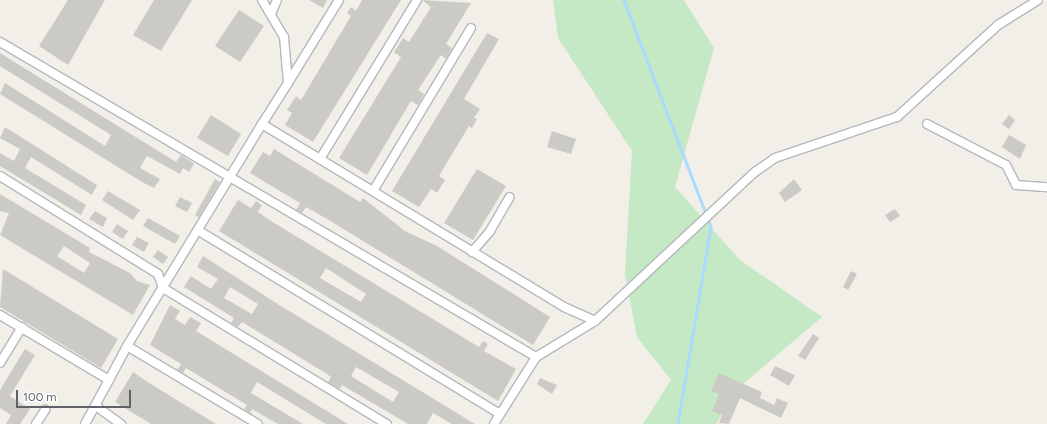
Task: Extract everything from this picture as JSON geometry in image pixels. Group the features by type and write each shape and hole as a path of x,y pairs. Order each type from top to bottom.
{"street":[{"path":"262,0 284,37 288,83"},
{"path":"271,14 277,0"},
{"path":"85,424 127,346 199,231 230,176 339,0"},
{"path":"320,159 417,0"},
{"path":"494,424 536,357 595,321 755,172 775,158 897,117 998,24 1038,0"},
{"path":"373,191 471,28"},
{"path":"0,42 536,357"},
{"path":"262,124 564,307 595,321"},
{"path":"927,124 1006,165 1016,185 1047,187"},
{"path":"0,176 158,274 163,288 387,424"},
{"path":"472,252 490,231 510,197"},
{"path":"199,231 500,414"},
{"path":"0,315 109,380"},
{"path":"0,363 22,327"},
{"path":"127,346 258,424"},
{"path":"96,406 121,424"},
{"path":"36,424 45,410"}],"green space":[{"path":"553,0 684,0 714,48 675,187 740,260 822,317 737,389 716,424 643,424 671,380 637,337 625,274 632,151 558,38"}],"building":[{"path":"68,0 105,0 68,65 39,46"},
{"path":"154,0 192,0 161,51 133,35"},
{"path":"309,0 327,0 323,8"},
{"path":"362,0 401,0 313,142 285,125 292,113 287,110 296,96 301,100 351,16 347,13 351,7 356,11"},
{"path":"422,0 471,3 446,44 452,48 446,59 441,55 418,90 424,94 418,105 411,101 367,175 339,158 401,57 394,52 403,38 409,42 431,7"},
{"path":"239,10 264,26 240,62 215,46"},
{"path":"487,33 499,39 464,99 480,109 474,118 477,119 472,128 469,126 439,176 445,180 437,193 431,189 419,207 392,191"},
{"path":"0,53 176,162 181,155 194,164 189,172 183,168 180,174 147,156 140,168 160,179 154,188 142,182 0,94 5,83 105,146 111,135 0,66"},
{"path":"211,115 241,134 228,156 197,138"},
{"path":"1009,115 1015,120 1009,129 1002,124"},
{"path":"5,127 97,185 92,195 31,157 25,168 86,205 81,215 0,166 0,153 14,161 20,149 0,138"},
{"path":"552,131 576,139 571,154 547,147"},
{"path":"1009,135 1026,145 1020,159 1002,147"},
{"path":"274,149 360,202 363,198 405,231 437,246 550,317 533,345 306,207 302,213 296,210 300,203 250,173 263,152 270,156"},
{"path":"477,169 506,186 473,240 444,223"},
{"path":"215,179 220,182 199,217 195,215"},
{"path":"794,179 802,190 785,202 779,193"},
{"path":"108,191 140,210 133,220 102,200"},
{"path":"0,194 90,248 89,252 130,273 137,281 150,285 133,315 0,235 9,213 0,211","holes":["64,246 90,263 84,273 57,256"]},
{"path":"180,197 192,203 187,212 175,206"},
{"path":"238,200 251,208 256,201 262,205 258,212 271,221 479,347 483,341 488,344 484,351 516,369 498,401 219,231","holes":["326,268 366,294 361,302 320,278"]},
{"path":"895,209 900,216 890,222 885,215"},
{"path":"95,211 107,218 103,227 89,219"},
{"path":"148,218 180,236 175,244 143,226"},
{"path":"117,224 128,231 123,239 112,232"},
{"path":"137,237 149,243 144,252 132,245"},
{"path":"158,250 168,257 163,264 153,257"},
{"path":"203,256 276,303 475,424 452,424 433,413 427,424 408,424 342,385 340,389 328,382 331,377 327,374 242,322 238,327 231,323 234,318 184,287 191,276 211,289 218,279 197,267","holes":["230,287 258,304 252,314 224,298","356,367 399,392 393,402 351,376"]},
{"path":"3,269 118,339 101,368 0,307"},
{"path":"851,271 857,274 848,290 843,287"},
{"path":"170,305 180,311 175,319 185,325 190,317 201,323 196,331 348,424 326,424 257,382 251,393 303,424 278,424 252,409 250,413 244,409 247,405 186,368 183,373 177,370 181,364 150,345"},
{"path":"813,334 819,338 805,360 798,356"},
{"path":"25,349 35,355 10,396 30,409 20,424 6,424 11,415 0,408 0,390"},
{"path":"775,366 795,375 789,386 770,375"},
{"path":"133,372 216,424 151,424 115,402"},
{"path":"719,373 762,392 760,398 774,405 777,398 788,403 781,418 740,398 729,424 719,423 722,415 712,411 719,394 711,391"},
{"path":"540,378 557,385 552,394 537,384"}],"waterway":[{"path":"624,0 711,227 678,424"}]}
